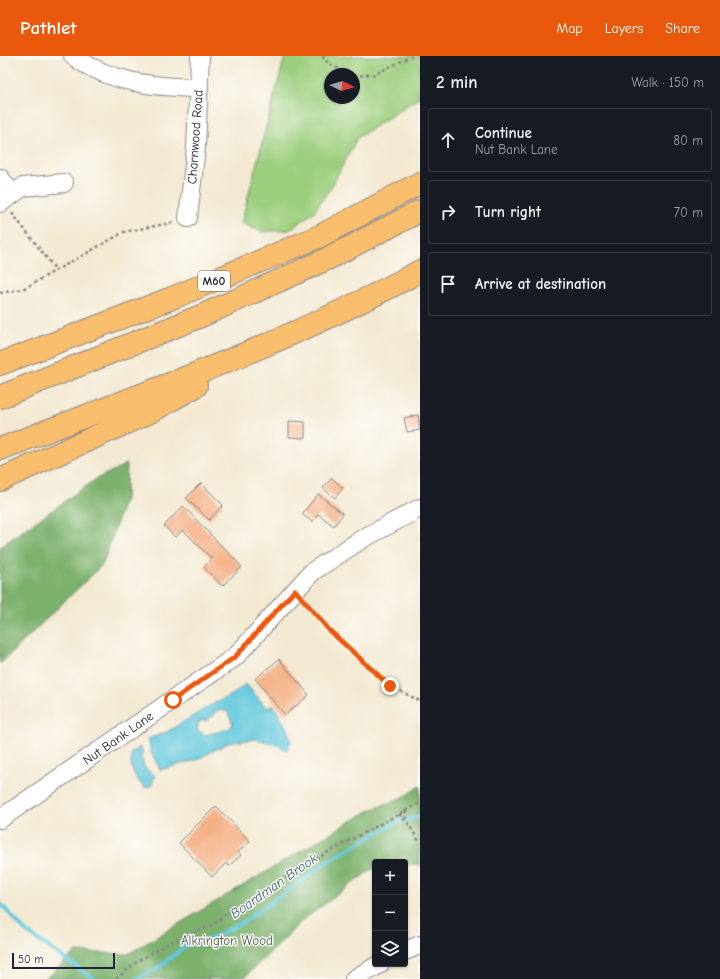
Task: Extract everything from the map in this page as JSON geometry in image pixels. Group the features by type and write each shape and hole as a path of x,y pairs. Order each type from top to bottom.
{"highway":[{"name":"M60","path":"0,364 172,298 318,238 420,182"},
{"name":"M60","path":"0,396 201,316 327,259 420,211"},
{"name":"M60","path":"0,372 112,333 218,291 327,259"},
{"path":"0,449 163,387 290,334 396,284 420,270"},
{"path":"0,480 150,412 290,334"}],"street":[{"path":"73,56 99,72 132,83 165,87 199,88"},
{"name":"Charnwood Road","path":"188,218 196,147 200,56"},
{"path":"0,178 5,200 23,187 64,183"},
{"name":"Nut Bank Lane","path":"0,819 235,657 312,572 362,539 420,508"},
{"path":"408,950 420,945"},
{"path":"354,979 375,967"}],"path":[{"path":"322,56 324,60 337,68"},
{"path":"360,75 375,74 412,56"},
{"path":"5,200 56,270"},
{"path":"0,293 23,289 124,232 188,218"},
{"path":"295,590 329,630 390,686 420,701"},
{"path":"116,979 138,961 168,943 210,926 232,910 328,852 420,802"},
{"path":"405,810 408,823"},
{"path":"399,814 408,823 420,843"}],"green space":[{"path":"285,56 420,56 420,97 357,138 333,184 313,213 289,230 262,232 241,223"},
{"path":"127,464 126,496 103,564 0,664 0,547 96,479"},
{"name":"Alkrington Wood","path":"420,786 420,866 418,864 408,865 408,859 372,859 372,869 303,920 243,979 45,979 76,952 128,954 368,811 403,797"}],"water":[{"path":"246,684 267,708 273,705 287,728 291,741 287,750 275,744 256,739 228,743 196,760 160,770 151,752 148,739 167,732 211,705 232,695","holes":["217,710 227,711 233,724 228,729 206,735 197,730 199,721 208,720"]},
{"path":"140,747 143,752 141,758 145,768 155,776 151,786 145,788 135,776 131,764 131,753"}],"building":[{"path":"418,415 420,430 407,432 404,418"},
{"path":"289,421 305,422 305,438 289,437"},
{"path":"332,478 343,488 335,498 323,488"},
{"path":"201,483 223,505 209,520 186,498"},
{"path":"318,494 343,514 334,526 318,514 312,522 302,514"},
{"path":"183,506 242,567 222,586 204,567 212,559 183,530 175,537 164,526"},
{"path":"279,659 309,695 285,715 255,679"},
{"path":"216,806 250,841 238,852 241,855 229,866 226,863 212,877 179,843"}],"waterway":[{"name":"Boardman Brook","path":"406,820 420,816"},
{"name":"Boardman Brook","path":"137,979 157,969 186,945 209,940 245,921 333,858 403,820"},
{"name":"Boardman Brook","path":"0,903 25,931 94,979"}],"route":[{"path":"173,700 235,657 295,590 329,630 390,686"}]}
